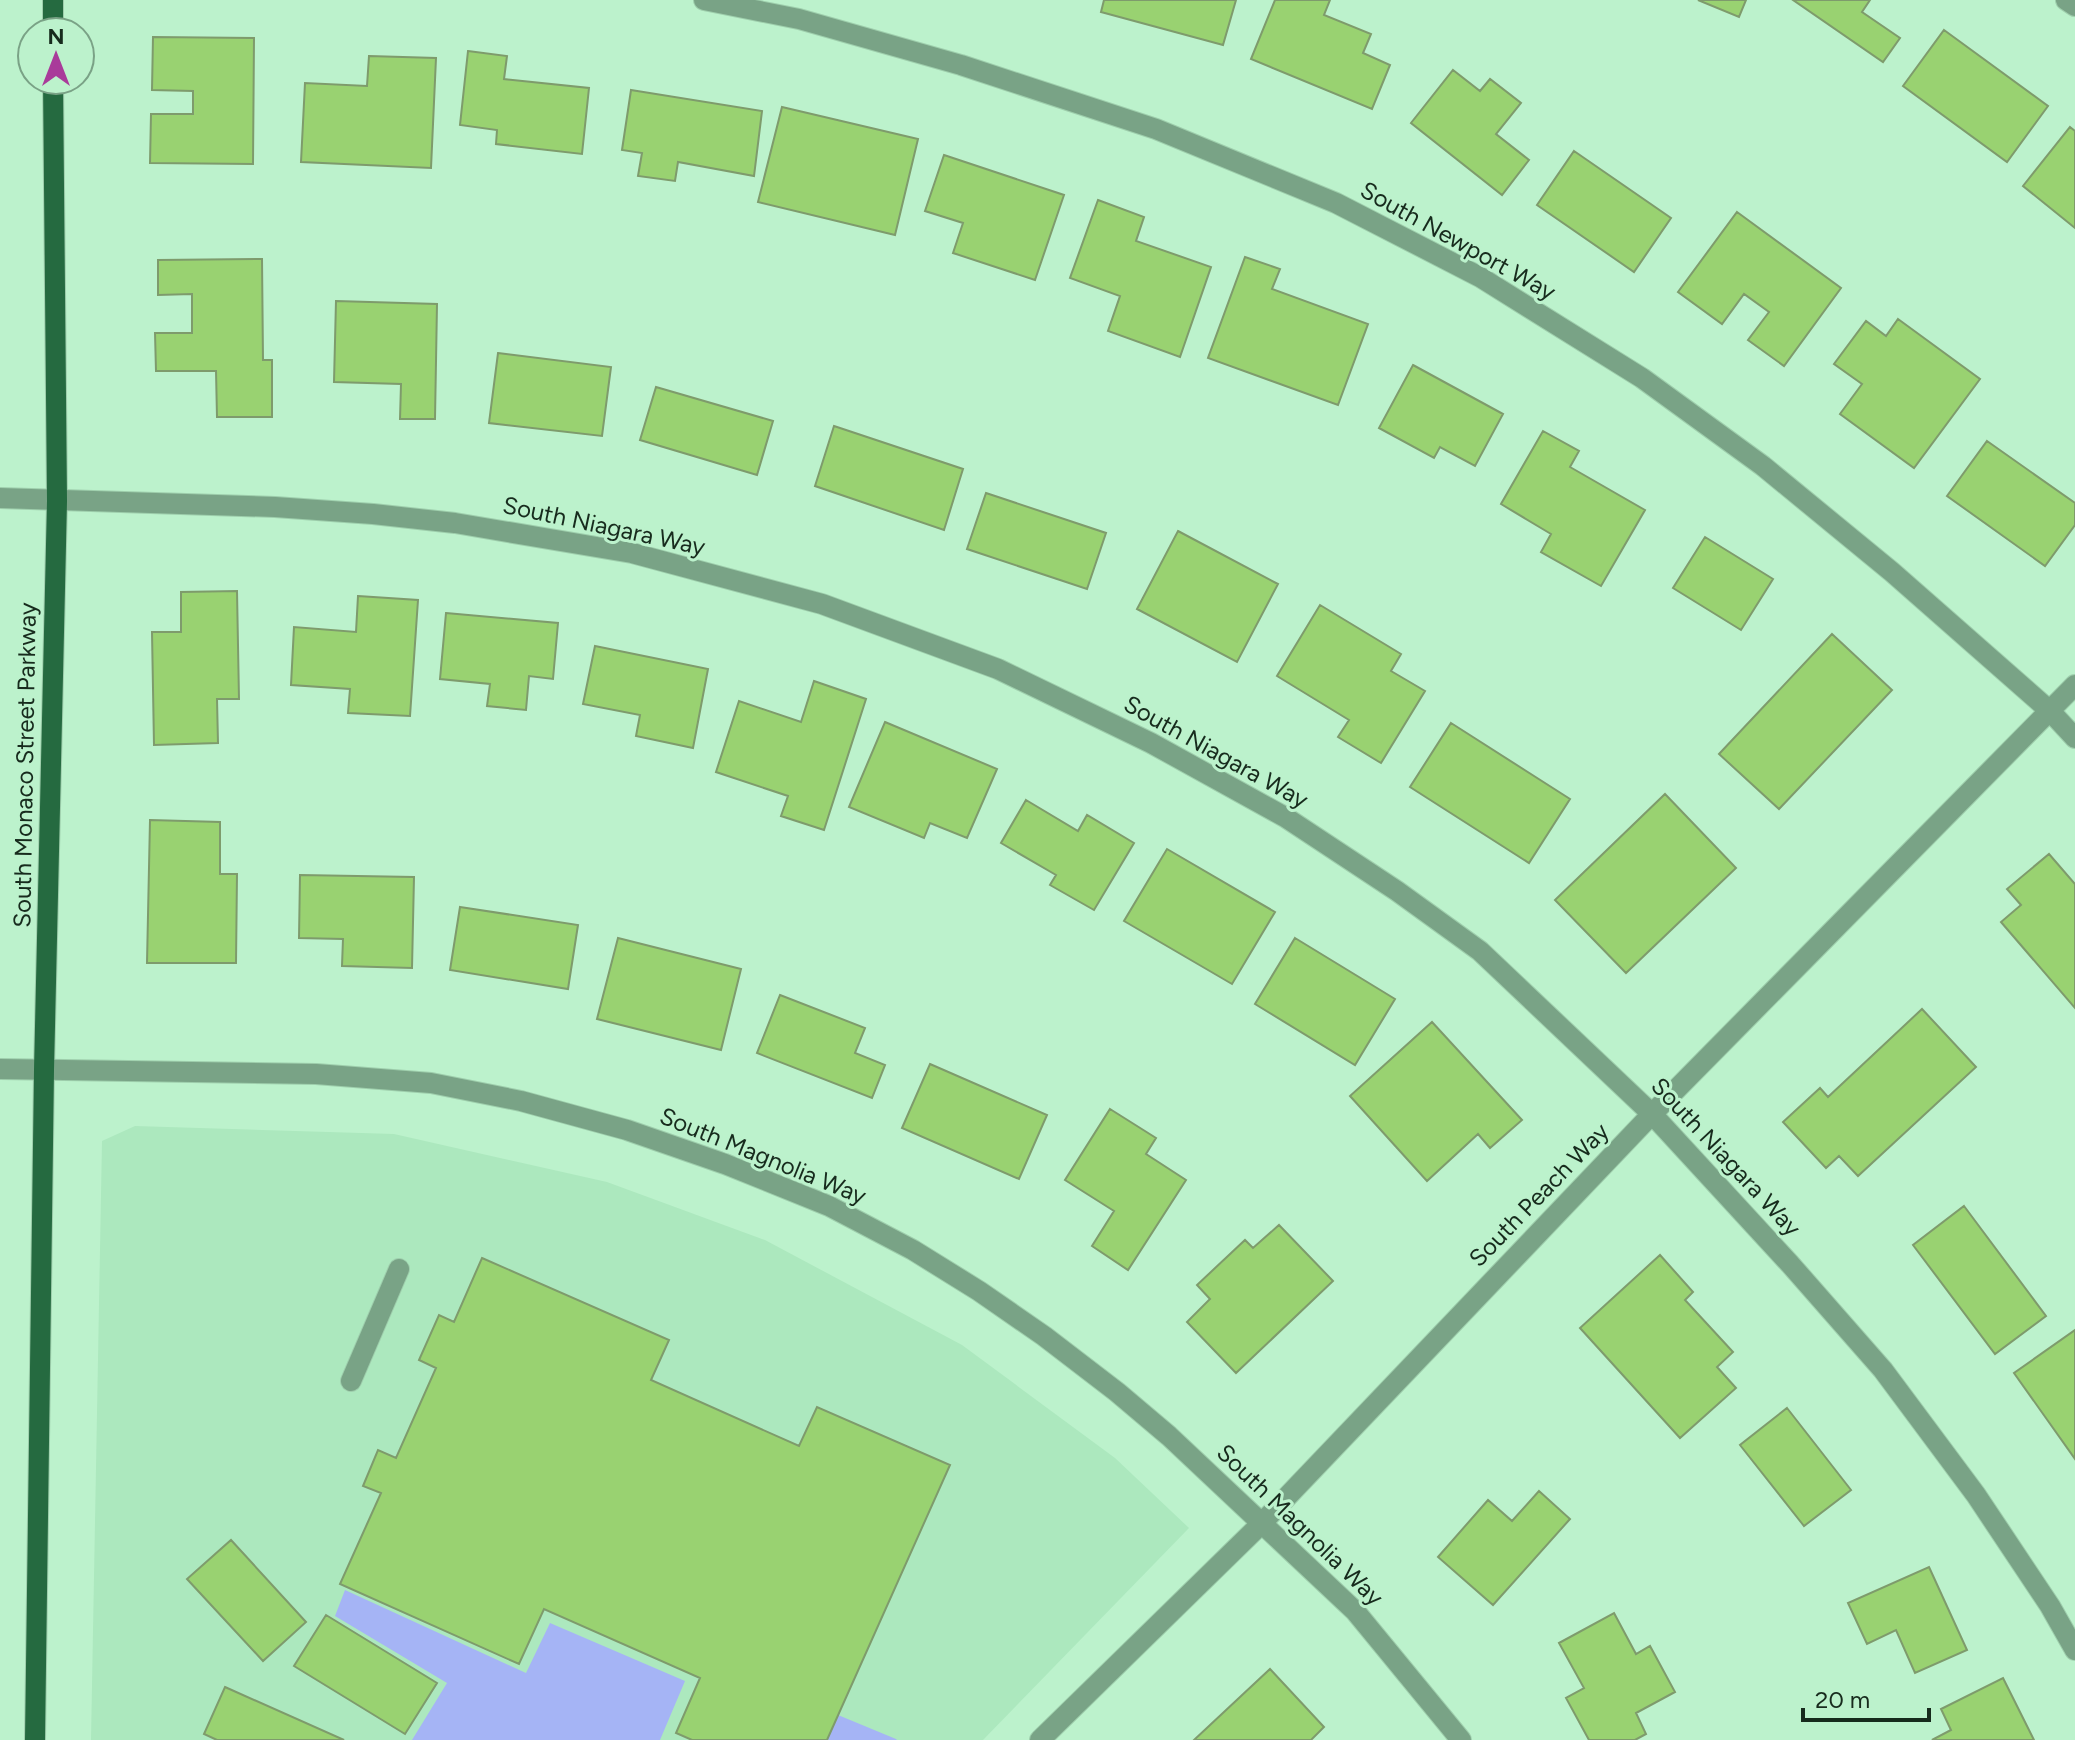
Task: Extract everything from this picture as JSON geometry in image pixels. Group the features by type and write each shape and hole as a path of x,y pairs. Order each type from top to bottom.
{"main road":[{"name":"South Monaco Street Parkway","path":"35,1740 44,1070 57,501 53,96"}],"street":[{"name":"South Newport Way","path":"704,0 799,19 873,39 1156,129 1336,203 1480,277 1642,378 1763,466 1892,572 2050,711 2075,738"},
{"path":"2066,0 2075,6"},
{"name":"South Niagara Way","path":"0,498 275,507 373,514 455,523 632,553 822,604 998,669 1151,743 1285,817 1397,891 1480,951 1652,1114 1883,1370 1976,1495 2050,1606 2075,1650"},
{"name":"South Peach Way","path":"1040,1740 1262,1523 1652,1114 2075,685"},
{"name":"South Magnolia Way","path":"0,1069 316,1074 431,1083 533,1104 627,1130 700,1154 829,1206 913,1250 979,1291 1117,1392 1180,1446 1355,1611 1461,1740"},
{"path":"351,1381 399,1269"}],"shaded area":[{"path":"135,1126 394,1134 607,1182 765,1240 962,1345 1115,1458 1189,1528 983,1740 91,1740 102,1141"},
{"path":"345,1590 526,1673 550,1623 685,1681 660,1740 412,1740 447,1683 335,1616"},
{"path":"838,1715 896,1739 897,1740 827,1740"}],"building":[{"path":"1104,0 1236,0 1223,45 1101,12"},
{"path":"1275,0 1330,0 1324,15 1371,34 1363,53 1390,65 1372,109 1251,59"},
{"path":"1698,0 1746,0 1739,17"},
{"path":"1793,0 1870,0 1862,12 1900,38 1883,62"},
{"path":"1944,30 2048,106 2007,162 1903,86"},
{"path":"153,37 254,38 253,164 150,163 151,114 193,114 193,91 152,90"},
{"path":"468,51 507,56 504,79 589,88 582,154 496,144 497,130 460,125"},
{"path":"369,56 436,58 431,168 301,162 305,83 367,86"},
{"path":"1453,70 1480,91 1490,79 1521,103 1496,134 1529,160 1502,195 1411,123"},
{"path":"631,90 762,111 754,176 678,162 675,181 638,176 642,153 622,150"},
{"path":"782,107 918,139 895,235 758,202"},
{"path":"2070,127 2075,131 2075,228 2023,186"},
{"path":"1574,151 1671,218 1634,272 1537,205"},
{"path":"944,155 1064,195 1035,280 953,253 963,223 925,211"},
{"path":"1098,200 1144,217 1136,241 1211,267 1180,357 1108,331 1120,296 1070,278"},
{"path":"1737,212 1841,288 1784,366 1748,340 1769,312 1744,294 1722,324 1678,292"},
{"path":"1245,257 1280,269 1272,289 1368,324 1338,405 1208,358"},
{"path":"262,259 263,360 272,360 272,417 217,417 216,371 156,371 155,333 192,333 192,294 158,295 158,260"},
{"path":"336,301 437,304 435,419 400,419 401,384 334,382"},
{"path":"1898,319 1980,379 1914,468 1840,414 1862,384 1834,364 1866,321 1886,336"},
{"path":"498,353 611,367 602,436 489,423"},
{"path":"1413,365 1503,414 1475,466 1440,447 1434,458 1379,428"},
{"path":"656,387 773,421 757,475 640,440"},
{"path":"834,426 963,469 944,530 815,486"},
{"path":"1543,431 1579,451 1570,467 1645,510 1601,586 1541,552 1551,534 1501,504"},
{"path":"1987,441 2075,503 2075,525 2045,566 1947,496"},
{"path":"986,493 1106,533 1087,589 967,549"},
{"path":"1178,531 1278,584 1237,662 1137,609"},
{"path":"1705,537 1773,579 1741,630 1673,588"},
{"path":"237,591 239,699 217,699 218,743 154,745 152,632 181,632 181,592"},
{"path":"358,596 418,600 410,716 348,713 350,689 291,685 294,627 356,632"},
{"path":"1320,605 1401,654 1391,671 1425,691 1381,763 1338,737 1349,720 1277,676"},
{"path":"446,613 558,623 553,679 529,676 526,710 487,706 490,684 440,679"},
{"path":"1832,634 1892,690 1779,809 1719,754"},
{"path":"595,646 708,669 693,748 636,736 640,715 583,704"},
{"path":"814,681 866,699 824,830 781,816 788,796 716,772 739,701 801,722"},
{"path":"885,722 997,769 967,838 930,823 924,838 849,807"},
{"path":"1451,723 1570,799 1529,863 1410,787"},
{"path":"1665,794 1736,868 1626,973 1555,900"},
{"path":"1026,800 1078,831 1087,815 1134,843 1094,910 1050,885 1056,875 1001,843"},
{"path":"150,820 220,822 220,874 237,874 236,963 147,963"},
{"path":"1167,849 1275,912 1232,984 1124,921"},
{"path":"2049,854 2075,884 2075,1008 2001,922 2021,905 2007,889"},
{"path":"300,875 414,877 412,968 342,966 343,939 299,938"},
{"path":"460,907 578,925 568,989 450,970"},
{"path":"618,938 741,969 721,1050 597,1019"},
{"path":"1295,938 1395,999 1355,1065 1255,1004"},
{"path":"780,995 865,1028 855,1053 885,1065 872,1098 757,1053"},
{"path":"1922,1009 1976,1067 1858,1176 1839,1156 1826,1168 1783,1122 1820,1088 1828,1097"},
{"path":"1432,1022 1522,1120 1490,1148 1478,1134 1427,1181 1350,1096"},
{"path":"930,1064 1047,1115 1019,1179 902,1128"},
{"path":"1110,1109 1156,1138 1146,1154 1186,1180 1128,1270 1092,1246 1114,1211 1065,1180"},
{"path":"1964,1206 2046,1316 1995,1354 1913,1245"},
{"path":"1279,1225 1333,1281 1236,1373 1187,1322 1210,1299 1197,1285 1245,1240 1253,1248"},
{"path":"1660,1255 1693,1292 1685,1300 1733,1352 1717,1367 1736,1388 1680,1438 1580,1328"},
{"path":"482,1258 669,1340 651,1380 799,1446 817,1407 950,1465 827,1740 692,1740 676,1733 700,1678 544,1609 519,1664 340,1584 381,1493 363,1486 378,1450 396,1458 436,1368 419,1360 439,1315 454,1322"},
{"path":"2075,1330 2075,1459 2014,1373"},
{"path":"1787,1408 1851,1490 1804,1526 1740,1445"},
{"path":"1539,1491 1570,1519 1493,1605 1438,1557 1488,1500 1512,1521"},
{"path":"231,1540 306,1622 263,1661 187,1579"},
{"path":"1929,1567 1967,1650 1915,1673 1896,1630 1867,1644 1848,1603"},
{"path":"1614,1613 1636,1654 1650,1646 1675,1692 1636,1713 1646,1734 1635,1740 1589,1740 1566,1698 1584,1688 1559,1643"},
{"path":"326,1615 437,1683 405,1734 294,1666"},
{"path":"1270,1669 1324,1727 1311,1740 1194,1740"},
{"path":"2003,1678 2034,1740 1932,1740 1951,1730 1941,1709"},
{"path":"225,1687 344,1740 217,1740 204,1734"}]}
